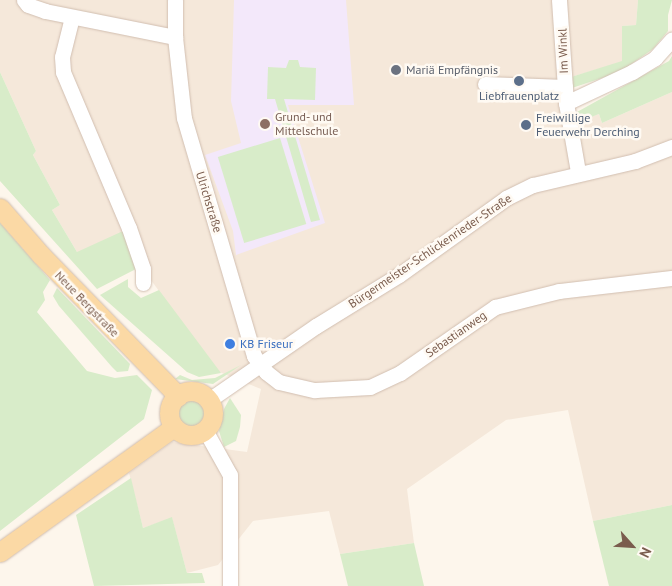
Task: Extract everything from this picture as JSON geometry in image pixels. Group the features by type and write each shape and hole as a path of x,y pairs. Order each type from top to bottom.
{"main road":[{"name":"Neue Bergstraße","path":"0,208 46,261 178,396"},
{"path":"194,391 209,400 213,416 205,430 189,435 174,427 170,411 178,396 194,391"},
{"path":"0,552 174,427"}],"street":[{"path":"24,0 28,5 72,17 175,37"},
{"name":"Ulrichstraße","path":"175,0 175,37 184,118 259,364"},
{"name":"Im Winkl","path":"559,0 564,87 578,172"},
{"path":"72,17 62,57 63,72 129,228 143,269 142,283"},
{"path":"566,103 632,72 655,58 672,39"},
{"path":"485,84 564,87"},
{"name":"Bürgermeister-Schlickenrieder-Straße","path":"209,400 259,364 399,276 506,198 533,185 578,172 635,161 672,147"},
{"name":"Sebastianweg","path":"259,364 279,382 295,388 370,388 400,373 495,308 559,291 669,279"},
{"path":"205,430 230,474 230,586"}],"shaded area":[{"path":"0,0 638,0 636,25 622,26 622,62 571,77 569,124 599,114 602,123 672,92 672,505 593,521 568,410 506,420 407,489 414,543 340,554 329,511 253,521 218,565 187,573 172,518 143,528 129,473 172,442 247,452 261,389 217,371 143,269 77,252 52,210 60,205 33,155 36,151 0,72"},
{"name":"Grund- und Mittelschule","path":"234,0 346,0 354,105 288,105 325,223 236,255 233,231 205,155 241,143 231,101"}],"green space":[{"path":"638,0 672,0 668,15 668,31 653,49 620,72 572,88 571,77 622,61 622,26 636,25"},
{"path":"672,56 672,92 602,123 599,114 578,122 577,112 669,61"},
{"path":"289,60 298,60 300,67 316,68 315,100 284,99 320,220 311,222 275,99 267,99 268,67 286,68"},
{"path":"0,72 36,151 33,155 60,205 52,210 77,252 123,231 137,268 97,289 0,181"},
{"path":"280,138 306,224 244,243 218,157"},
{"path":"0,223 50,280 43,292 45,300 37,312 87,371 115,378 137,375 152,390 144,419 0,531"},
{"path":"128,279 128,287 141,298 159,290 221,373 199,377 187,372 100,295"},
{"path":"57,288 130,364 128,371 117,372 59,306 53,296"},
{"path":"241,365 213,384 175,379 180,375 192,380 215,378"},
{"path":"191,397 197,398 202,402 206,407 206,419 202,424 197,428 191,429 185,428 180,424 176,419 175,413 176,407 180,402 185,398"},
{"path":"230,398 241,415 240,427 236,441 224,447 219,431 224,409"},
{"path":"131,478 143,528 172,517 187,573 202,573 205,583 94,586 76,515"},
{"path":"672,505 672,586 609,586 593,521"},
{"path":"414,543 424,586 348,586 340,554"}],"place":[{"name":"Mariä Empfängnis","path":"396,70"},
{"name":"Liebfrauenplatz","path":"519,81"},
{"name":"Grund- und Mittelschule","path":"265,124"},
{"name":"Freiwillige Feuerwehr Derching","path":"526,125"},
{"name":"KB Friseur","path":"230,344"}]}
